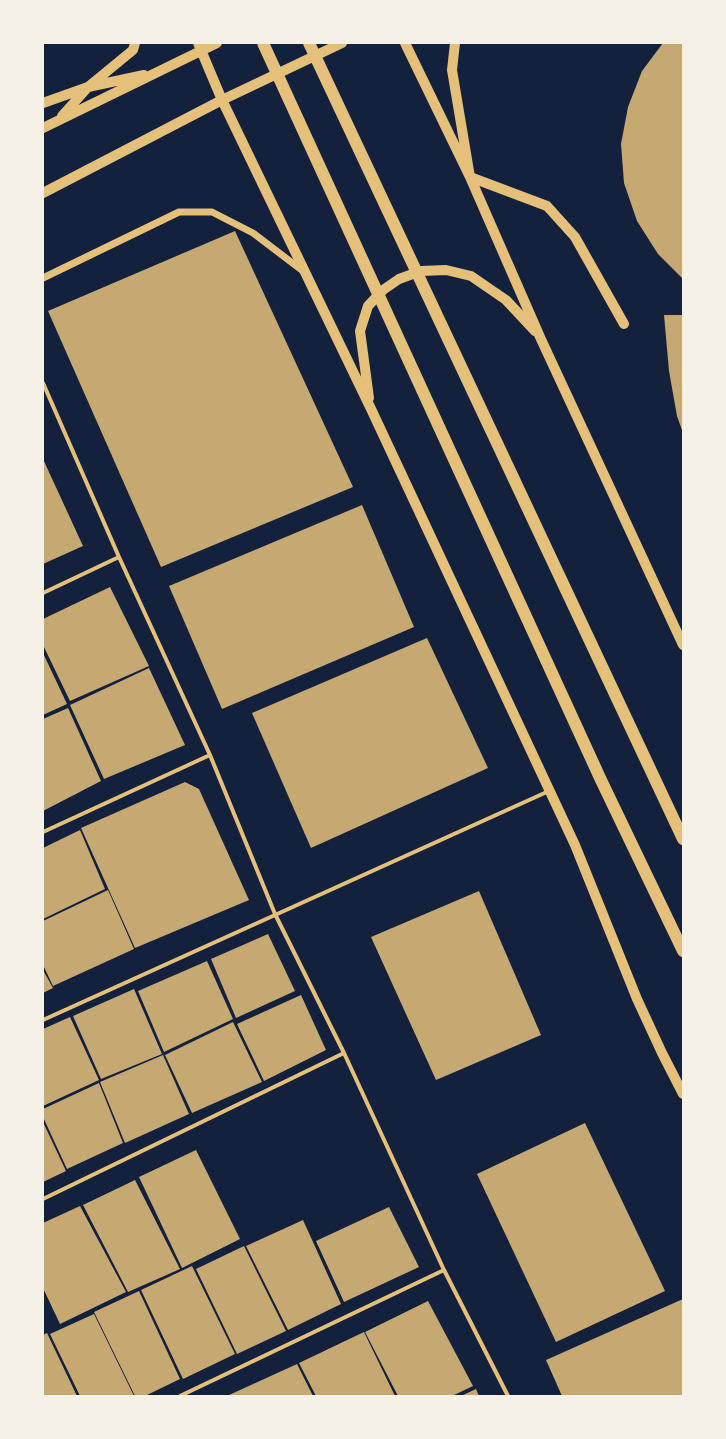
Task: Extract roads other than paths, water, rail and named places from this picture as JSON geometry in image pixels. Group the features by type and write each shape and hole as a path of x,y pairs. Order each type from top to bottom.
{"highway":[{"path":"264,43 598,772 683,951"},
{"path":"309,43 683,839"}],"main road":[{"path":"58,121 88,87 133,50 135,43"},
{"path":"43,128 160,71 200,47 217,43"},
{"path":"43,193 222,100 342,43"},
{"path":"405,43 470,177 540,337 683,645"},
{"path":"455,43 452,70 470,177"},
{"path":"200,47 222,100 303,271 372,410 575,845 637,999 683,1094"},
{"path":"43,103 88,87 160,71"},
{"path":"470,177 547,206 575,237 624,324"},
{"path":"372,410 362,355 360,331 368,306 384,290 399,279 421,271 446,270 471,276 506,300 540,337"}],"street":[{"path":"43,278 179,212 212,212 253,233 303,271"},
{"path":"43,383 119,557 210,755 275,914 344,1053 444,1270 508,1396"},
{"path":"43,593 119,557"},
{"path":"43,832 210,755"},
{"path":"43,1020 549,790"},
{"path":"43,1199 344,1053"},
{"path":"180,1396 444,1270"}]}
